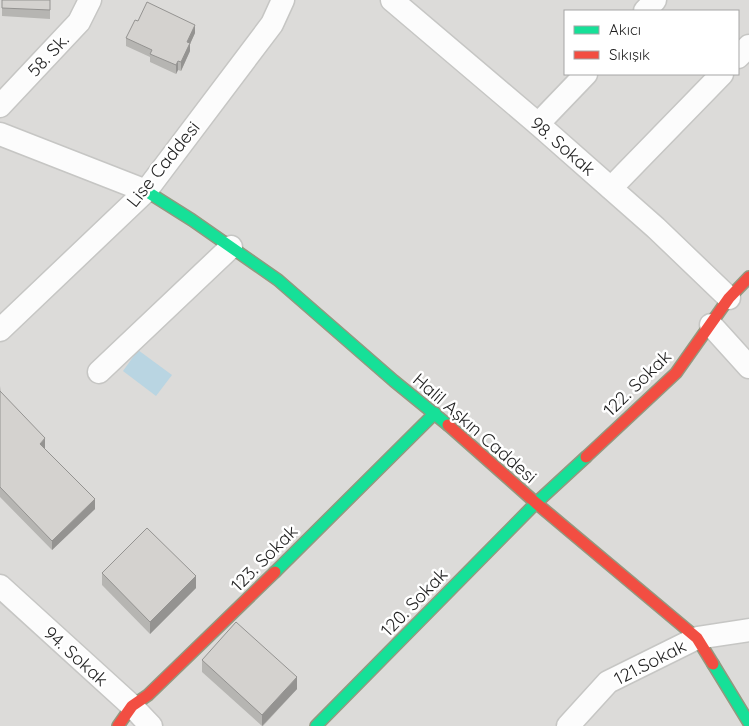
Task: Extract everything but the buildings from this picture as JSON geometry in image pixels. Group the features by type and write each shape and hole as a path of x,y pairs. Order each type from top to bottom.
{"street":[{"name":"58. Sk.","path":"0,106 79,22 90,0"},
{"name":"Lise Caddesi","path":"0,330 146,191 272,24 283,0"},
{"name":"98. Sokak","path":"392,0 611,188 729,298"},
{"path":"646,10 655,0"},
{"path":"739,56 749,46"},
{"path":"538,124 585,75"},
{"path":"611,188 721,75"},
{"path":"0,134 146,191"},
{"name":"Halil Aşkın Caddesi","path":"146,191 278,280 536,503 697,638 749,723"},
{"path":"100,372 231,247"},
{"name":"122. Sokak","path":"536,503 676,373 729,298 749,277"},
{"path":"711,325 749,366"},
{"name":"123. Sokak","path":"118,726 132,706 148,695 233,614 434,414"},
{"name":"120. Sokak","path":"316,726 536,503"},
{"name":"94. Sokak","path":"0,586 152,726"},
{"name":"121.Sokak","path":"568,726 608,682 697,638 749,630"}],"shaded area":[{"path":"0,0 749,0 749,726 0,726"}],"water":[{"path":"138,350 172,375 156,396 123,371"}],"traffic: fast":[{"path":"146,191 192,220 278,280 394,381 448,425"},
{"path":"275,572 435,413"},
{"path":"316,726 536,503 586,457"},
{"path":"713,664 749,723"}],"traffic: jam":[{"path":"586,457 676,373 729,298 749,277"},
{"path":"448,425 536,503 697,638 713,664"},
{"path":"118,726 132,706 148,695 275,572"}]}
